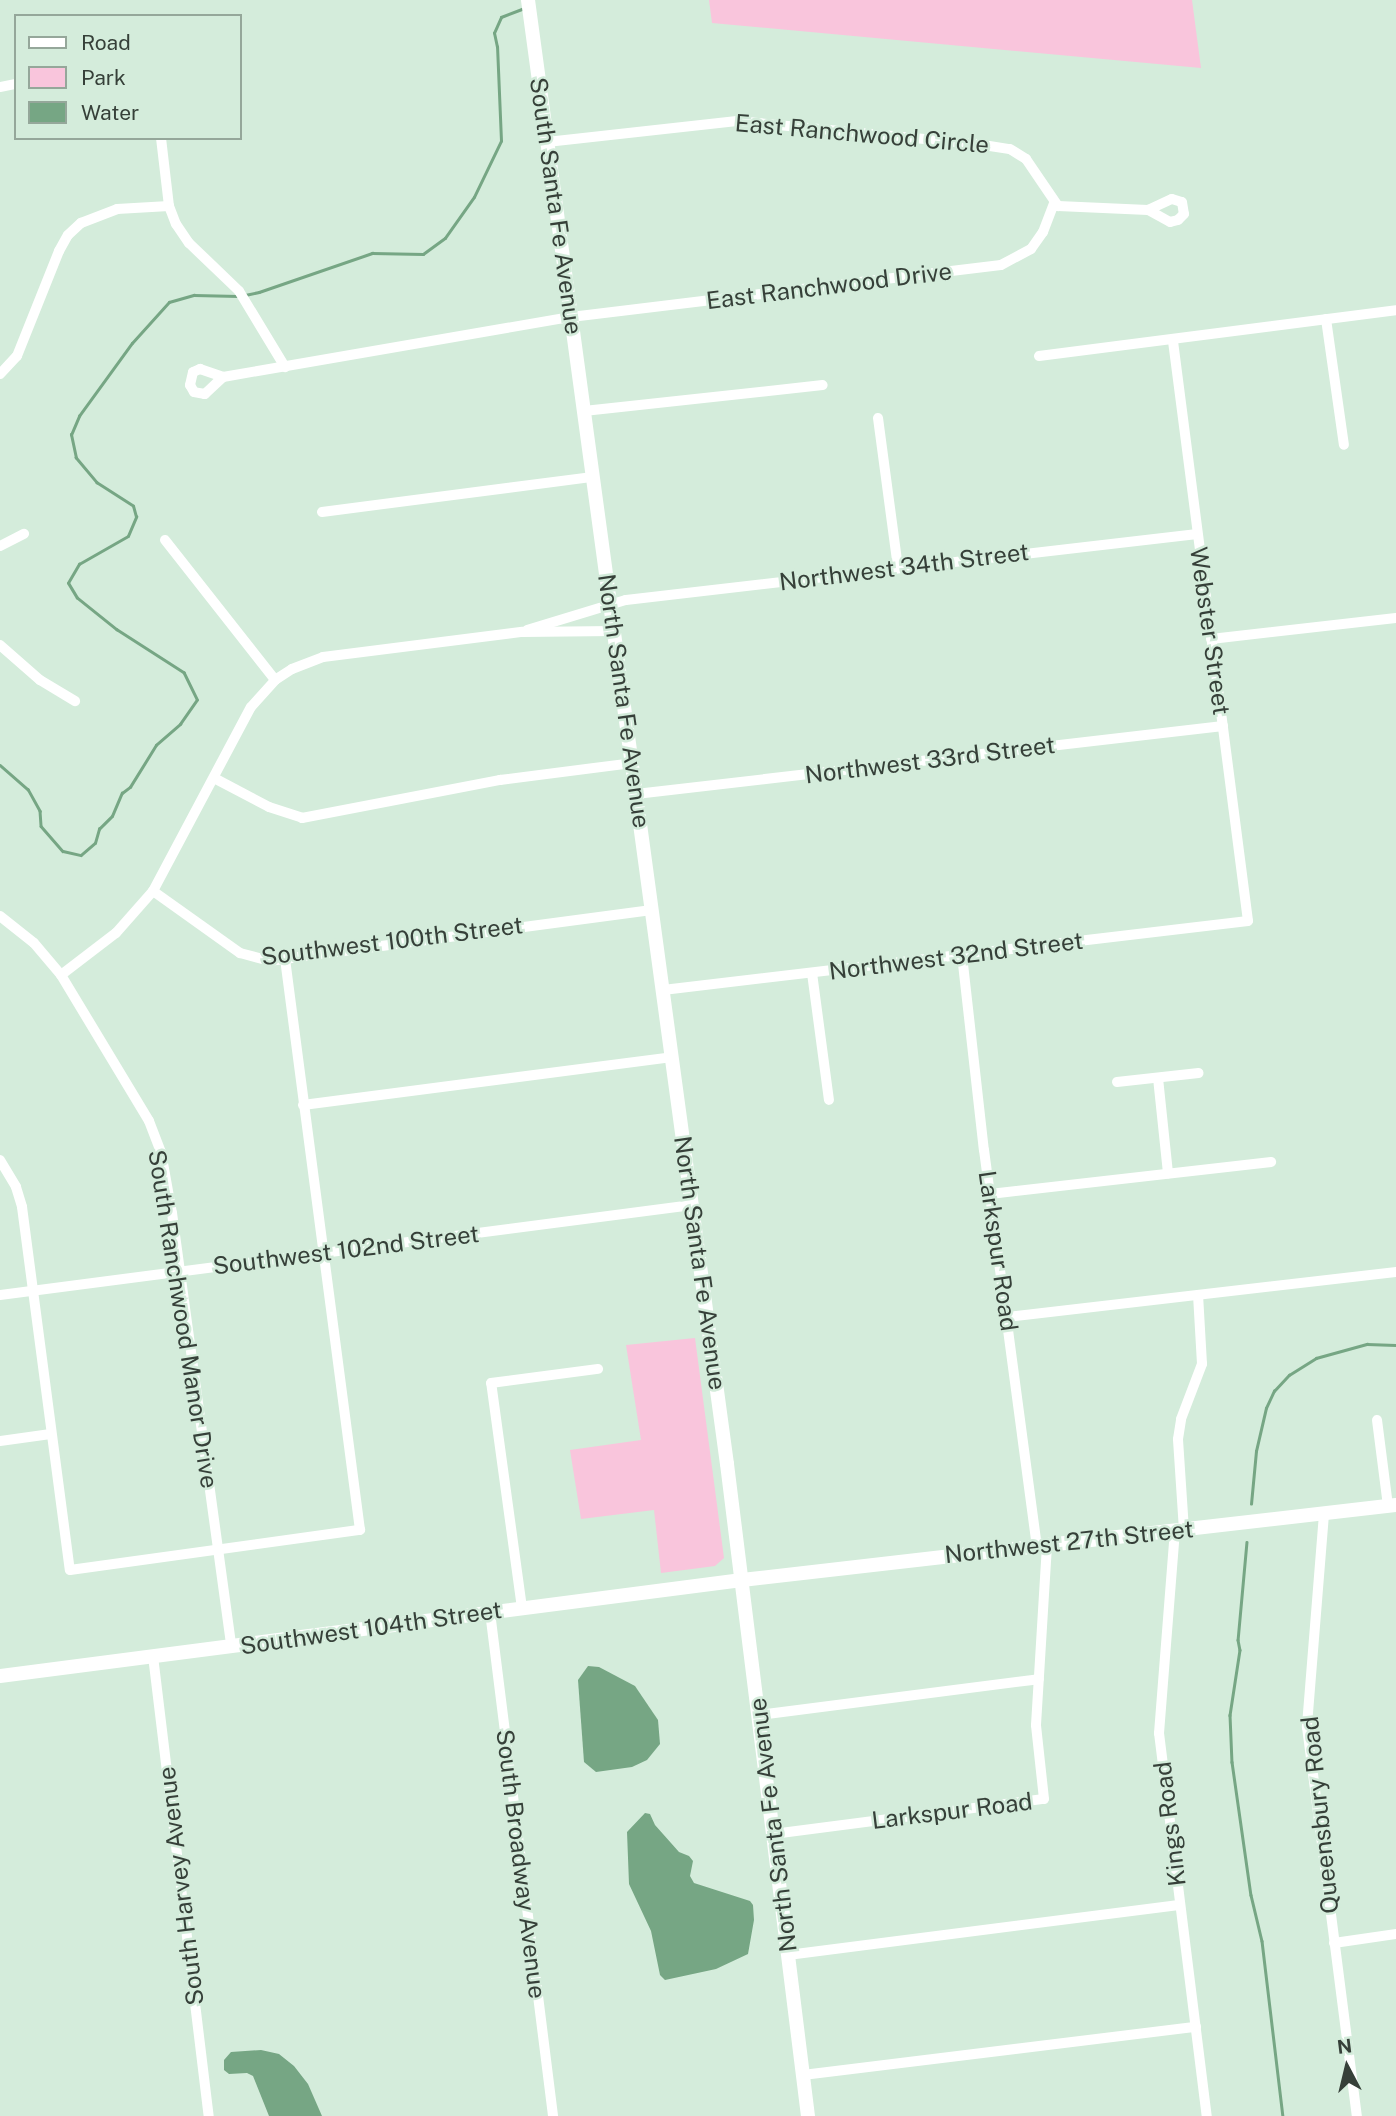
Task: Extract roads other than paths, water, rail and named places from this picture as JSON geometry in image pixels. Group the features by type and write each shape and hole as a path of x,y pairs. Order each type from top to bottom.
{"main road":[{"name":"South Santa Fe Avenue","path":"528,0 584,411"},
{"name":"North Santa Fe Avenue","path":"584,411 760,1715 808,2116"},
{"name":"Northwest 27th Street","path":"742,1580 1392,1506"},
{"name":"Southwest 104th Street","path":"0,1676 742,1580"}],"street":[{"name":"East Ranchwood Circle","path":"547,142 737,121 977,144 1010,149 1026,159 1040,174 1054,203"},
{"path":"161,140 169,206 176,224 189,243 226,276 249,304 285,367"},
{"path":"1054,203 1063,208 1148,210"},
{"name":"East Ranchwood Drive","path":"223,377 571,317 1001,265 1031,249 1043,232 1054,203"},
{"path":"0,374 17,356 59,251 68,235 80,223 117,209 169,206"},
{"path":"1038,356 1173,341 1396,310"},
{"path":"1326,319 1344,445"},
{"name":"Webster Street","path":"1173,341 1248,921"},
{"path":"584,411 823,384"},
{"path":"878,418 898,568"},
{"path":"322,512 593,477"},
{"path":"0,546 24,534"},
{"name":"Northwest 34th Street","path":"522,632 626,600 1197,534"},
{"path":"164,540 275,680"},
{"path":"1211,639 1396,618"},
{"path":"61,975 116,933 153,891 251,707 275,680 300,665 323,657 522,632 614,631"},
{"path":"0,645 40,680 75,701"},
{"name":"Northwest 33rd Street","path":"636,794 1223,726"},
{"path":"214,778 269,807 302,818 500,780 632,763"},
{"name":"Southwest 100th Street","path":"153,891 240,953 259,960 285,959 652,910"},
{"name":"South Ranchwood Manor Drive","path":"0,916 34,943 61,975 138,1102 158,1141 168,1180 230,1646"},
{"name":"Northwest 32nd Street","path":"663,990 1248,921"},
{"name":"Larkspur Road","path":"773,1834 1044,1799 1036,1725 1042,1546 990,1194 962,955"},
{"path":"0,1160 16,1188 22,1207 70,1570 360,1530 285,959"},
{"path":"812,973 829,1100"},
{"path":"303,1105 672,1057"},
{"path":"1117,1082 1199,1073"},
{"path":"1158,1079 1168,1173"},
{"path":"990,1194 1271,1162"},
{"name":"Southwest 102nd Street","path":"0,1295 692,1205"},
{"path":"1007,1317 1396,1272"},
{"name":"Kings Road","path":"1198,1295 1202,1364 1181,1419 1178,1439 1179,1530 1158,1717 1208,2116"},
{"path":"522,1608 491,1383 598,1369"},
{"path":"1377,1420 1392,1506"},
{"path":"0,1441 51,1434"},
{"name":"Queensbury Road","path":"1324,1514 1307,1727 1357,2116"},
{"name":"South Broadway Avenue","path":"490,1612 553,2116"},
{"name":"South Harvey Avenue","path":"153,1656 209,2116"},
{"path":"760,1715 1039,1679"},
{"path":"788,1955 1180,1905"},
{"path":"1334,1943 1396,1934"},
{"path":"803,2076 1196,2027"}],"water":[{"path":"588,1666 599,1667 635,1686 658,1720 660,1744 647,1760 632,1767 596,1772 584,1762 578,1680"},
{"path":"645,1813 650,1814 655,1825 679,1852 693,1861 690,1876 694,1883 750,1901 753,1905 754,1920 748,1954 716,1969 665,1980 660,1975 651,1931 629,1884 627,1832"},
{"path":"261,2050 279,2054 294,2066 308,2084 322,2116 269,2116 253,2076 247,2073 229,2074 224,2070 224,2060 231,2052"}],"waterway":[{"path":"245,295 372,253 423,254 445,238 474,197 501,141 494,33 501,17 525,8"},
{"path":"0,765 28,789 40,811 41,826 63,851 81,855 95,843 99,829 112,816 122,793 130,787 156,745 180,724 197,700 184,673 117,630 77,598 68,583 79,564 128,536 136,517 133,506 97,483 76,458 71,435 79,416 132,343 169,302 194,295 238,296"},
{"path":"1251,1504 1256,1451 1266,1408 1274,1391 1289,1375 1316,1358 1367,1344 1396,1345"},
{"path":"1247,1542 1238,1640 1240,1650 1230,1715 1232,1762 1251,1895 1262,1941 1283,2116"}]}
